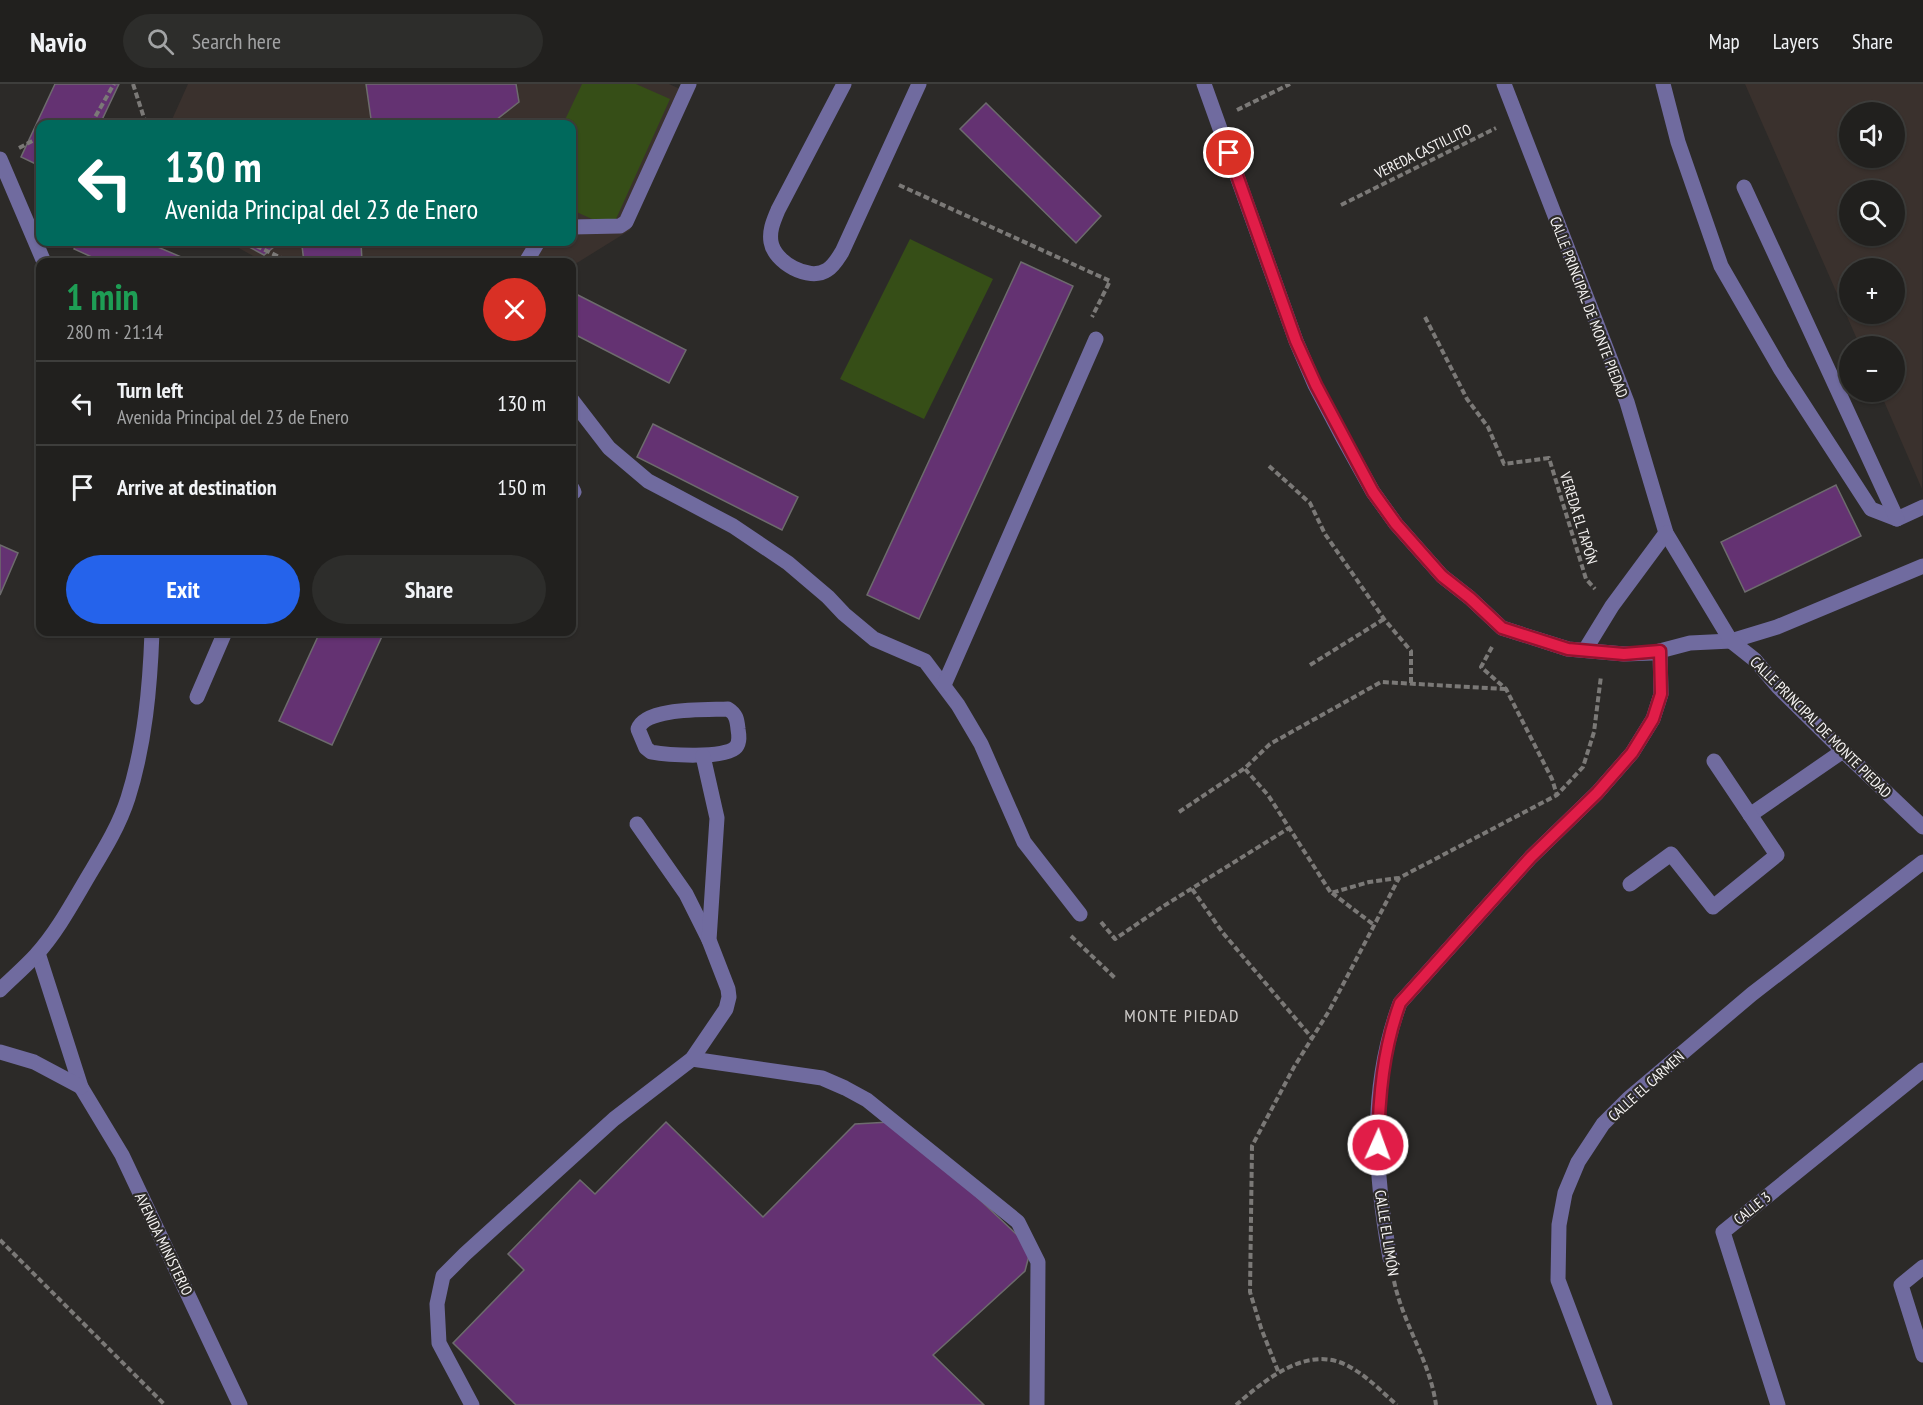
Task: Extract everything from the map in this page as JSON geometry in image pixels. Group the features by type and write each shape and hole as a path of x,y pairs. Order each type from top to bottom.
{"street":[{"path":"576,227 620,226 626,222 689,84"},
{"path":"844,84 778,210 771,230 774,251 783,261 795,269 813,274 826,271 842,252 919,84"},
{"path":"1204,84 1296,341 1316,385 1363,474 1396,524 1442,576 1502,628 1568,649 1624,654 1660,651 1690,643 1731,641 1777,627 1923,566"},
{"name":"CALLE PRINCIPAL DE MONTE PIEDAD","path":"1504,84 1627,402 1666,533 1731,641 1755,660 1842,752 1923,827"},
{"path":"1664,84 1678,142 1721,266 1781,370 1871,509 1897,519 1923,507"},
{"path":"0,159 36,243"},
{"path":"1744,187 1897,519"},
{"path":"944,685 1096,339"},
{"path":"576,405 609,448 648,481 733,526 779,557 874,639 926,661 958,705 981,744 1024,842 1080,914"},
{"path":"1585,650 1612,606 1666,533"},
{"path":"0,990 38,953 69,909 109,844 128,798 144,727 150,682 152,636"},
{"path":"197,697 221,636"},
{"name":"CALLE EL LIMÓN","path":"1389,1258 1380,1204 1377,1165 1380,1087 1390,1032 1400,1003 1531,857 1597,793 1632,753 1653,719 1661,694 1660,651"},
{"path":"728,709 734,713 737,720 740,737 737,746 731,750 703,756 651,752 646,748 638,729 640,723 645,719 675,711 728,709"},
{"path":"1750,815 1842,752"},
{"path":"703,756 717,818 709,940"},
{"path":"1630,884 1671,854 1713,908 1777,855 1714,761"},
{"path":"472,1405 439,1343 437,1304 443,1276 614,1119 692,1059 726,1009 729,997 709,940 686,894 637,824"},
{"name":"CALLE EL CARMEN","path":"1605,1405 1558,1280 1559,1225 1565,1193 1578,1162 1603,1124 1628,1099 1752,994 1923,862"},
{"name":"AVENIDA MINISTERIO","path":"38,953 81,1087 122,1155 240,1405"},
{"path":"0,1052 34,1062 81,1087"},
{"path":"692,1059 822,1078 846,1088 867,1100 1018,1222 1038,1262 1037,1405"},
{"name":"CALLE 3","path":"1778,1405 1723,1232 1923,1070"},
{"path":"1923,1267 1901,1285 1923,1355"}],"path":[{"path":"93,120 114,84"},
{"path":"133,84 145,120"},
{"path":"1217,121 1290,84"},
{"name":"VEREDA CASTILLITO","path":"1341,205 1516,119"},
{"path":"877,175 1110,281 1089,323"},
{"path":"256,246 279,257"},
{"name":"VEREDA EL TAPÓN","path":"1425,317 1467,399 1488,427 1504,464 1549,458 1586,579 1612,606"},
{"path":"1269,466 1310,503 1325,534 1384,619 1411,651 1412,683"},
{"path":"1310,665 1384,619"},
{"path":"1502,628 1481,667 1506,689 1552,779 1557,795"},
{"path":"1331,893 1369,882 1399,878 1557,795 1583,767 1594,732 1604,652"},
{"path":"1179,812 1245,768 1270,744 1381,682 1506,689"},
{"path":"1245,768 1268,795 1331,893 1374,925"},
{"path":"1115,978 1071,937 1080,914 1094,913 1115,939 1289,828"},
{"path":"1278,1371 1250,1292 1252,1146 1329,1011 1399,878"},
{"path":"1192,888 1223,933 1312,1038"},
{"path":"0,1240 165,1405"},
{"name":"CALLE EL LIMÓN","path":"1389,1258 1398,1298 1424,1360 1436,1405"},
{"path":"1236,1405 1278,1371 1303,1362 1328,1359 1348,1366 1397,1405"}],"shaded area":[{"path":"188,84 669,84 680,89 630,230 576,264 576,258 257,258 235,246 576,246 576,120 172,120"},
{"path":"1745,84 1923,84 1922,489 1884,402 1905,402 1905,336 1856,336 1850,324 1905,324 1905,258 1839,258 1839,298"}],"green space":[{"path":"582,84 636,84 670,99 612,228 576,212 576,120 565,120"},
{"path":"910,239 993,279 924,419 840,379"}],"building":[{"path":"55,84 119,84 102,120 38,120"},
{"path":"366,84 516,84 519,102 496,120 371,119"},
{"path":"986,103 1101,216 1076,243 960,129"},
{"path":"36,125 36,164 21,157"},
{"path":"76,246 155,246 184,258 94,258 74,249"},
{"path":"247,246 275,246 264,255"},
{"path":"302,246 361,246 362,258 304,258"},
{"path":"1021,262 1073,286 919,619 867,595"},
{"path":"576,294 686,350 669,383 576,335"},
{"path":"653,424 798,497 782,530 637,457"},
{"path":"1836,485 1861,536 1745,592 1721,542"},
{"path":"0,545 18,553 0,595"},
{"path":"318,636 382,636 332,745 279,721"},
{"path":"666,1122 763,1217 855,1124 890,1122 925,1148 1031,1248 1025,1271 933,1355 984,1405 516,1405 453,1343 524,1270 508,1254 580,1180 595,1194"}],"district":[{"name":"MONTE PIEDAD","path":"1182,1015"}],"route":[{"path":"1229,153 1296,341 1309,370 1373,492 1396,524 1442,576 1502,628 1568,649 1624,654 1660,651 1661,694 1653,719 1632,753 1597,793 1531,857 1400,1003 1390,1032 1380,1087 1378,1145"}]}
